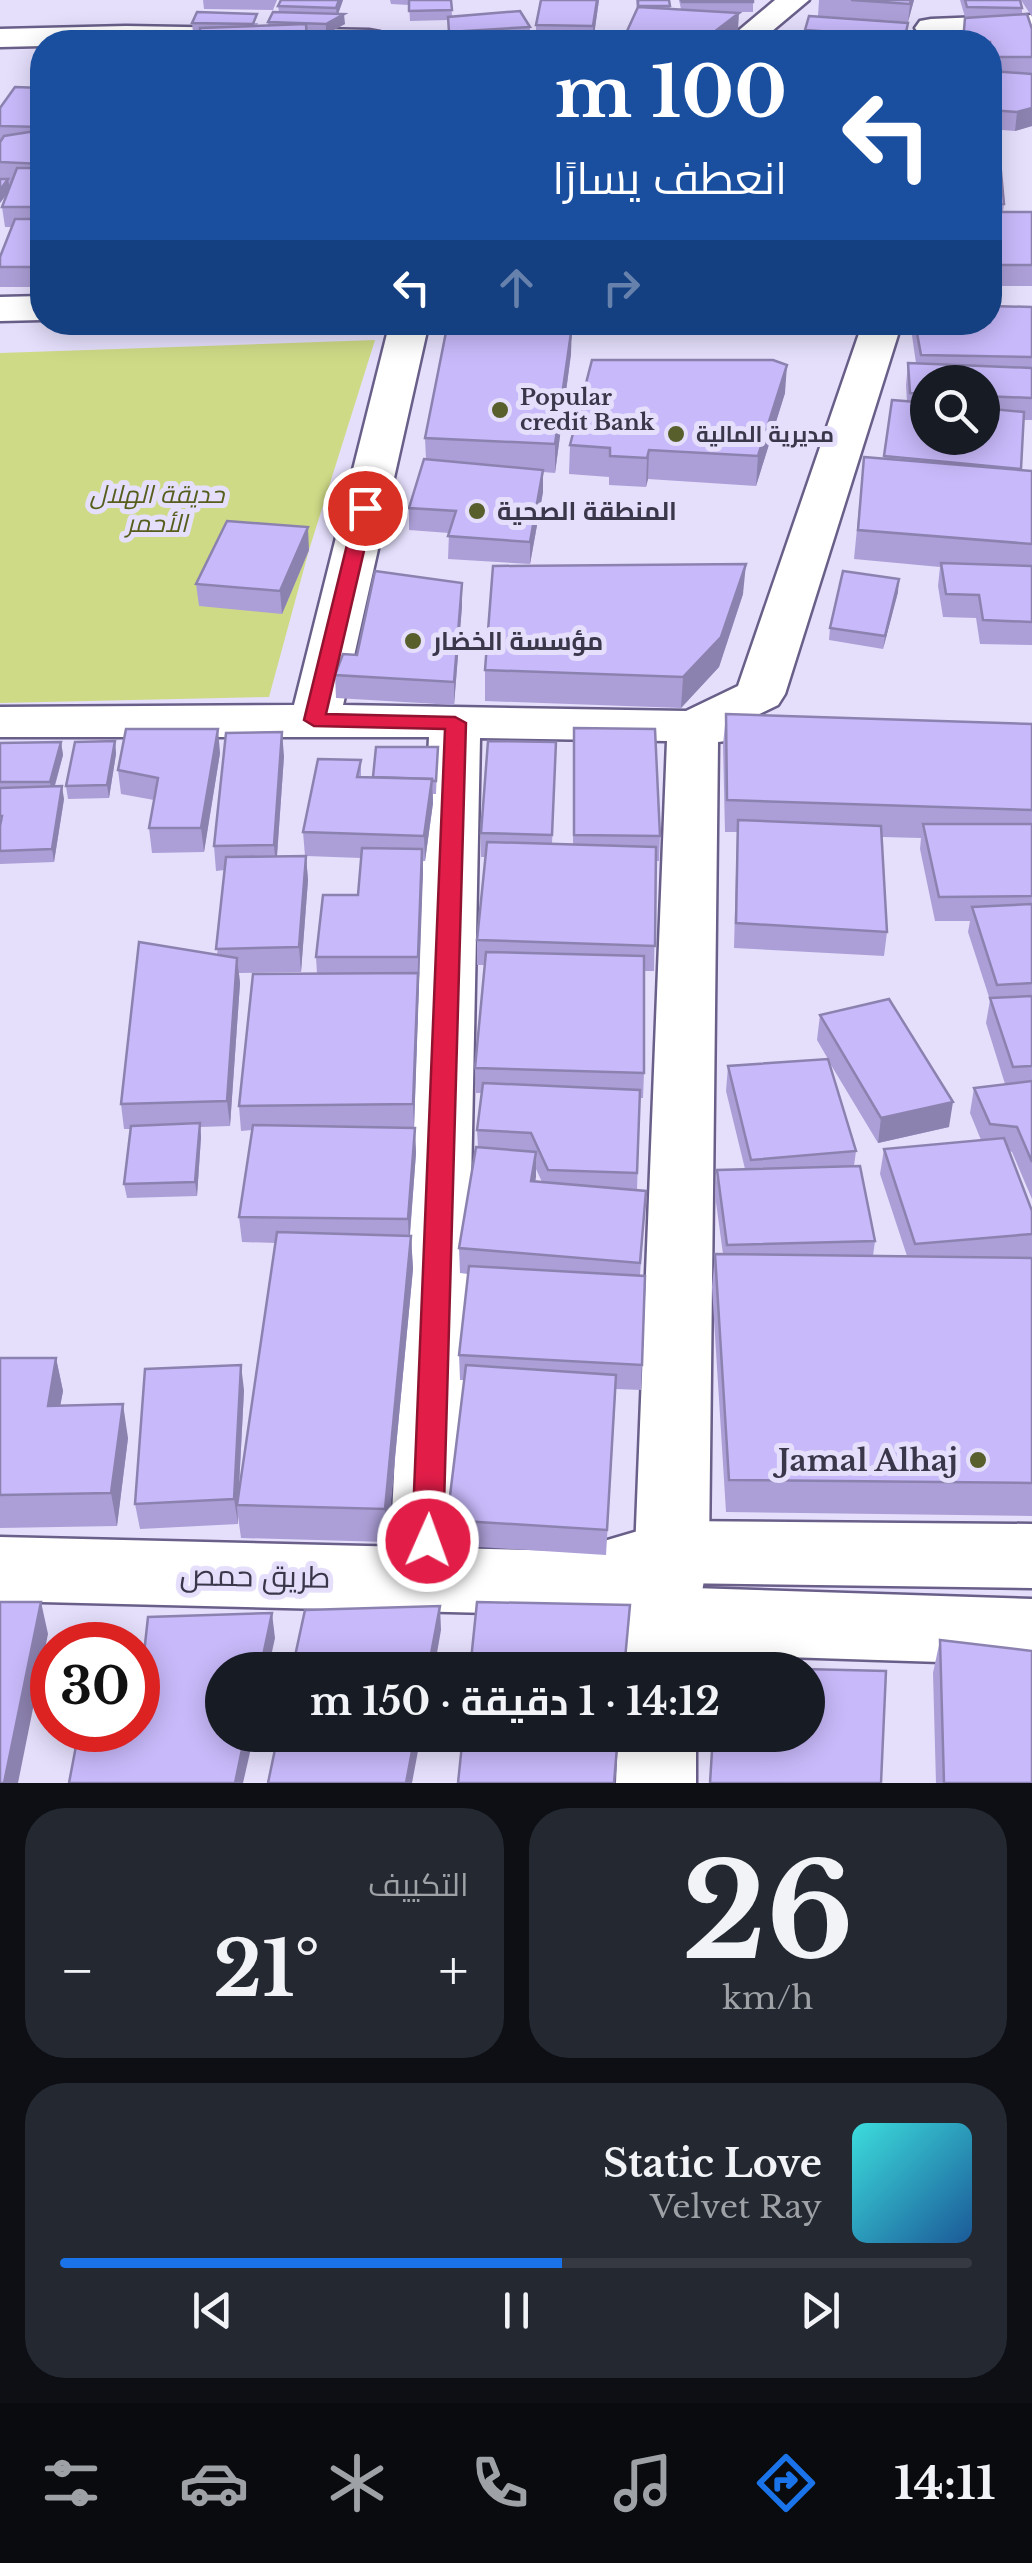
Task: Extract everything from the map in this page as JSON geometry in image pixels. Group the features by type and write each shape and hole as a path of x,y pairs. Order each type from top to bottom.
{"street":[{"path":"370,30 376,0"},
{"path":"755,30 794,0"},
{"path":"932,24 1032,24"},
{"path":"0,38 30,38"},
{"path":"0,309 30,308"},
{"path":"314,720 407,335"},
{"path":"694,727 760,694 879,335"},
{"path":"0,722 314,720 793,726"},
{"path":"426,1580 455,723"},
{"path":"663,1614 694,727"},
{"name":"طريق حمص","path":"663,1614 1032,1556"},
{"name":"طريق حمص","path":"0,1569 570,1583 663,1614 1032,1632"},
{"path":"656,1752 656,1783"}],"green space":[{"name":"حديقة الهلال الأحمر","path":"375,340 309,550 269,697 0,703 0,353"}],"building":[{"path":"281,0 339,0 336,8 278,6"},
{"path":"409,0 451,0 452,10 409,11"},
{"path":"541,0 597,0 593,26 536,25"},
{"path":"638,0 669,0 670,6 638,6"},
{"path":"753,0 753,2 682,2"},
{"path":"851,0 911,0 910,4"},
{"path":"965,0 1020,0 1022,8 967,7"},
{"path":"638,7 739,13 717,30 627,30"},
{"path":"520,11 530,27 449,30 448,17"},
{"path":"197,12 257,14 253,24 192,23"},
{"path":"273,12 344,14 326,24 268,22"},
{"path":"1027,14 1032,29 1032,57 1002,57 1002,30 964,30 965,18"},
{"path":"809,16 908,23 906,30 805,30"},
{"path":"306,24 306,30 200,30"},
{"path":"1002,72 1032,74 1032,108 1002,111"},
{"path":"15,87 30,88 30,127 0,126 0,108"},
{"path":"30,132 30,163 0,162 0,142 4,136"},
{"path":"17,168 30,168 30,207 2,207"},
{"path":"1002,212 1032,212 1032,265 1002,265"},
{"path":"15,219 30,219 30,267 0,267"},
{"path":"1002,306 1032,307 1032,357 921,355 917,335 1002,335"},
{"name":"Popular credit Bank","path":"445,335 571,335 555,444 425,438"},
{"name":"مديرية المالية","path":"592,360 773,360 787,365 758,456 649,450 647,458 610,456 610,448 570,445"},
{"path":"908,363 958,365 910,365 910,393"},
{"path":"1000,367 1032,368 1032,398 1000,397"},
{"path":"892,400 910,402 910,455 1000,455 1000,410 1024,412 1021,469 884,456"},
{"path":"864,457 1032,471 1032,544 858,530"},
{"name":"المنطقة الصحية","path":"424,459 543,470 530,542 448,536 456,511 409,508"},
{"path":"227,521 308,527 280,591 196,584"},
{"path":"941,563 1032,566 1032,622 983,620 979,595 946,594"},
{"path":"746,564 721,637 683,677 485,670 493,566"},
{"name":"مؤسسة الخضار","path":"375,571 462,583 454,682 335,675 343,654 357,655"},
{"path":"843,571 899,579 885,636 830,628"},
{"path":"726,714 1032,724 1032,810 727,800"},
{"path":"574,728 655,729 660,836 574,835"},
{"path":"126,729 218,729 201,828 149,828 158,778 118,770"},
{"path":"282,732 274,845 214,846 226,733"},
{"path":"115,741 107,785 66,786 75,742"},
{"path":"488,741 556,742 552,835 481,833"},
{"path":"61,742 50,782 0,782 0,743"},
{"path":"376,747 438,747 436,781 373,777"},
{"path":"318,759 361,760 357,777 432,779 424,836 303,832"},
{"path":"62,786 52,849 0,851 0,788"},
{"path":"738,820 881,826 887,932 736,923"},
{"path":"923,824 1032,824 1032,896 939,897"},
{"path":"487,842 656,847 655,946 477,940"},
{"path":"362,848 422,849 418,957 316,957 323,895 358,895"},
{"path":"306,856 299,947 216,949 226,857"},
{"path":"1032,904 1032,983 997,985 972,907"},
{"path":"139,942 237,958 227,1101 121,1104"},
{"path":"486,952 644,956 644,1073 475,1068"},
{"path":"418,973 413,1104 239,1106 253,974"},
{"path":"1032,996 1032,1066 1013,1067 990,998"},
{"path":"889,999 953,1102 881,1118 820,1015"},
{"path":"828,1059 856,1151 751,1160 728,1066"},
{"path":"1032,1081 1032,1162 1017,1127 990,1124 974,1088"},
{"path":"483,1083 640,1090 637,1173 548,1170 531,1133 477,1130"},
{"path":"200,1123 195,1182 124,1184 131,1126"},
{"path":"253,1125 415,1128 408,1219 239,1217"},
{"path":"1004,1138 1032,1211 1032,1234 915,1244 884,1149"},
{"path":"476,1147 536,1152 531,1181 646,1191 640,1263 459,1248"},
{"path":"860,1166 875,1241 727,1245 717,1170"},
{"path":"277,1232 411,1236 385,1509 237,1505"},
{"path":"715,1254 1032,1258 1032,1483 729,1480"},
{"path":"469,1266 645,1276 642,1365 459,1355"},
{"path":"0,1358 56,1358 48,1406 123,1404 111,1493 0,1495"},
{"path":"241,1365 234,1499 135,1504 145,1369"},
{"path":"466,1365 616,1375 607,1530 447,1520"},
{"path":"0,1602 41,1602 37,1622 30,1622 30,1656 4,1783 0,1783"},
{"path":"477,1602 630,1605 626,1652 472,1652"},
{"path":"440,1606 431,1652 296,1652 305,1610"},
{"path":"272,1613 264,1652 205,1652 205,1752 241,1752 235,1783 69,1783 75,1752 160,1752 160,1622 147,1622 148,1617"},
{"path":"940,1640 1032,1651 1032,1783 944,1783"},
{"path":"825,1670 886,1671 881,1783 710,1783 712,1752 825,1752"},
{"path":"274,1752 412,1752 406,1783 268,1783"},
{"path":"461,1752 617,1752 614,1783 458,1783"}],"place":[{"name":"Popular credit Bank","path":"500,410"},
{"name":"مديرية المالية","path":"676,434"},
{"name":"المنطقة الصحية","path":"477,511"},
{"name":"مؤسسة الخضار","path":"413,641"},
{"name":"Jamal Alhaj","path":"978,1460"}],"route":[{"path":"365,508 314,720 455,723 428,1541"}]}
